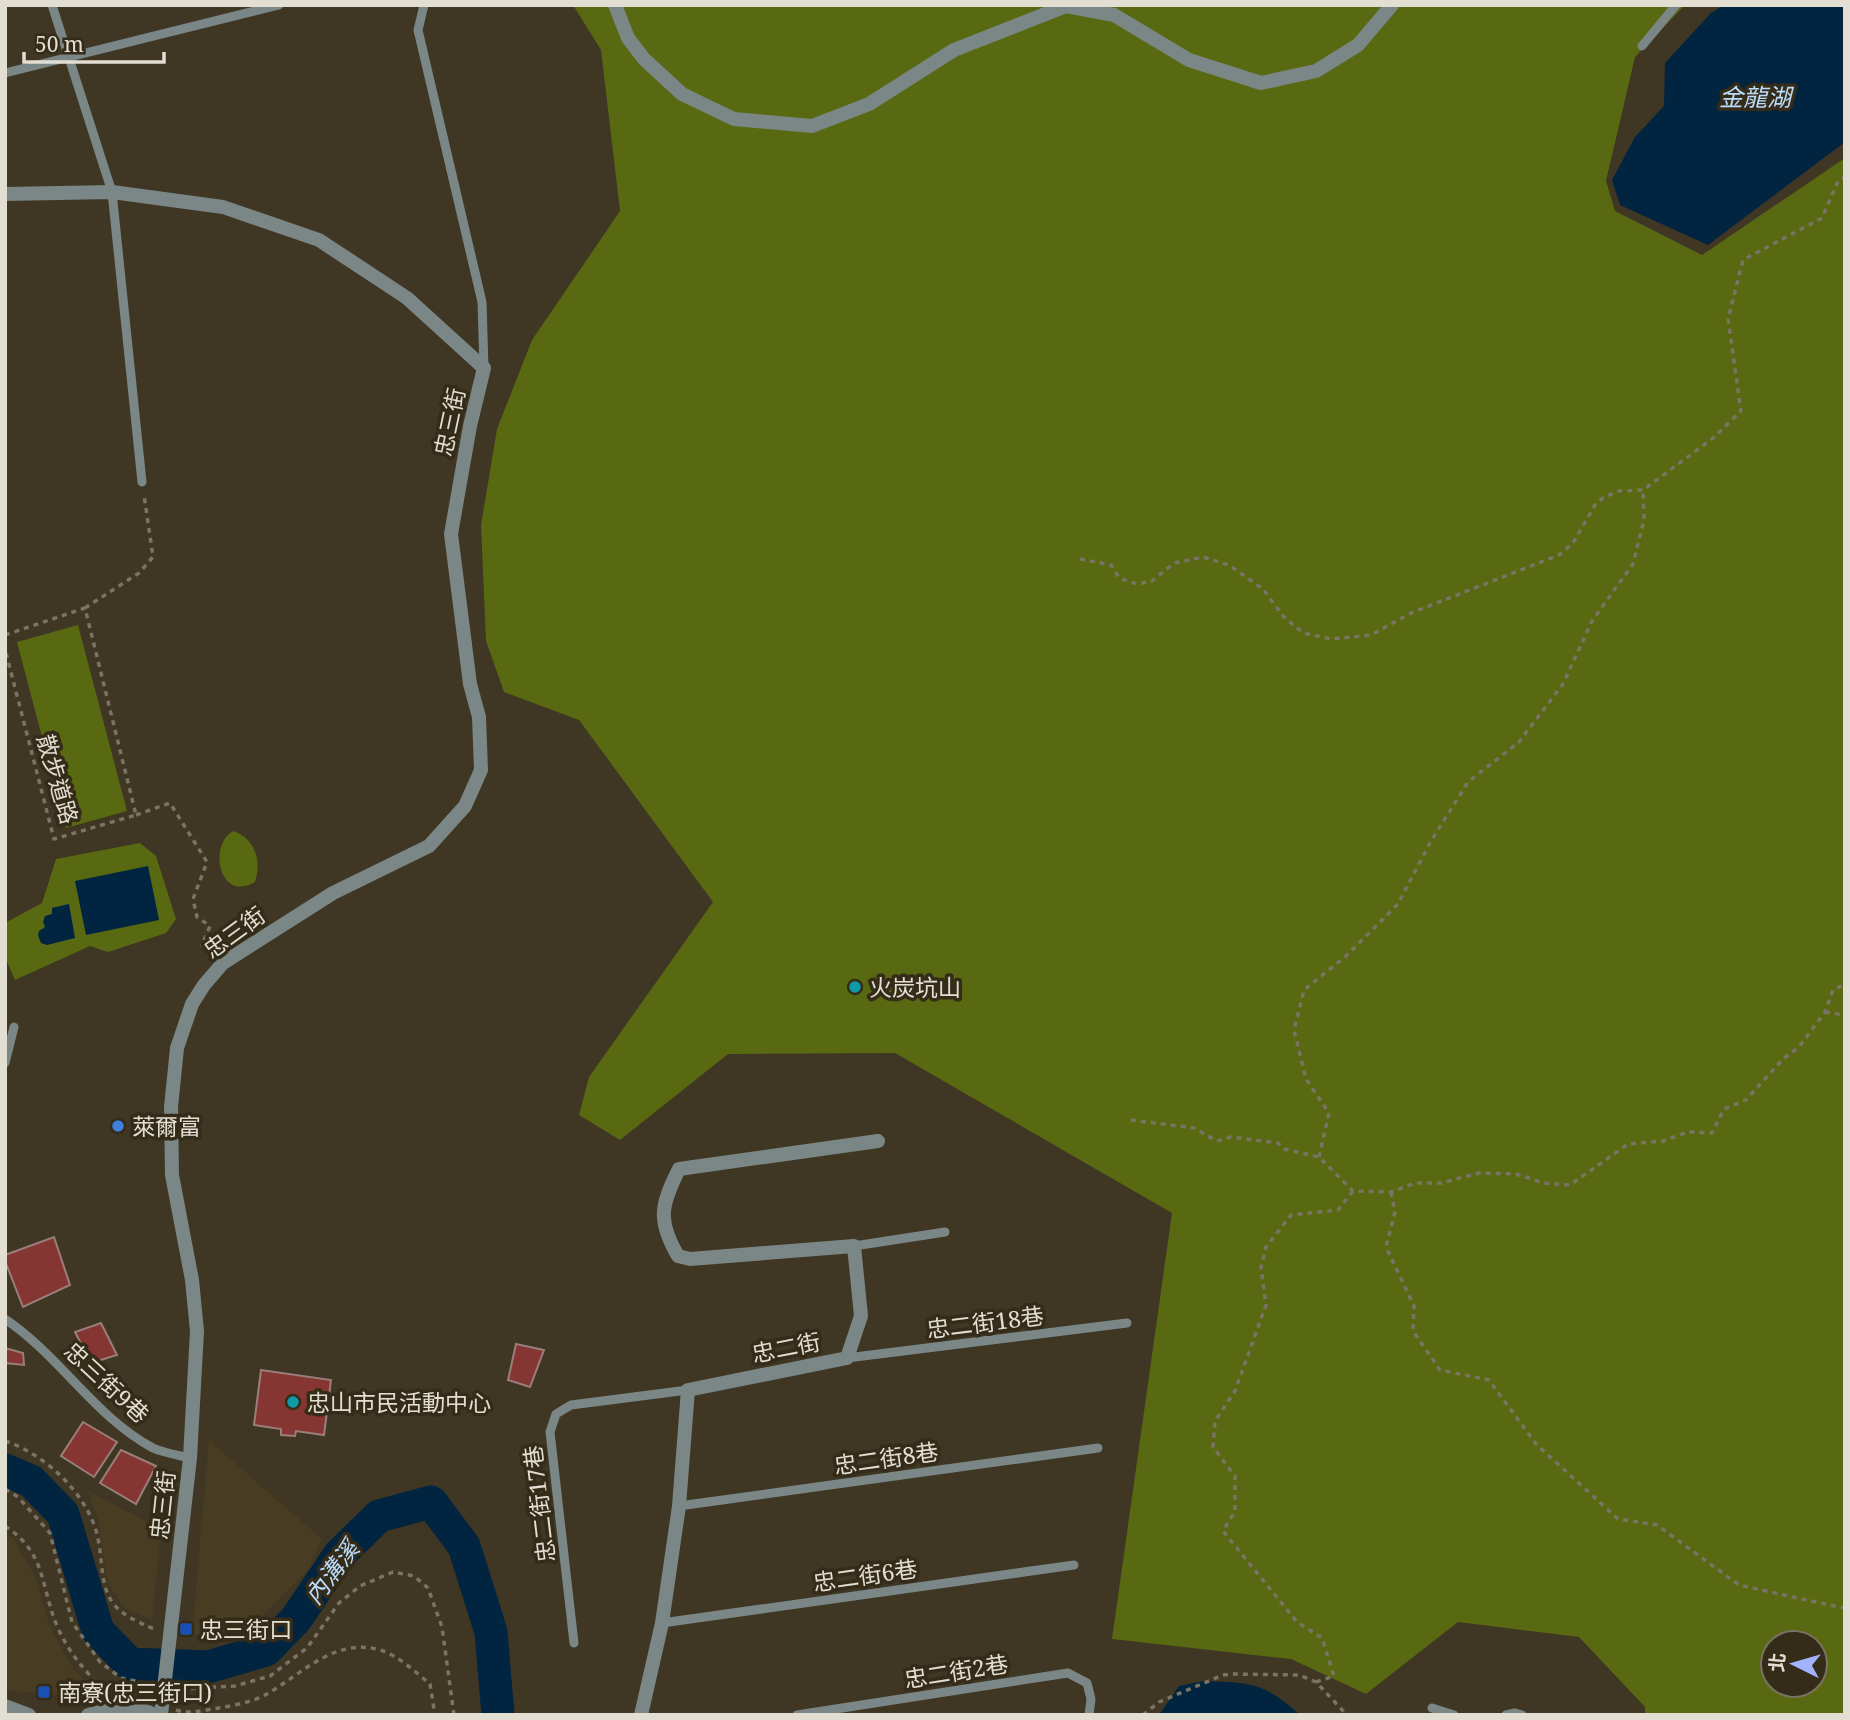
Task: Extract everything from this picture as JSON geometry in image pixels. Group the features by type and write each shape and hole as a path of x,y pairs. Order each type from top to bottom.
{"street":[{"path":"615,5 628,38 644,60 682,94 734,119 812,126 869,104 954,50 1066,6 1114,15 1189,61 1261,83 1316,71 1358,45 1392,5"},
{"name":"忠三街","path":"5,194 112,192 223,207 319,240 407,298 484,368 470,426 451,534 470,684 479,717 481,769 465,806 429,846 332,893 223,963 204,985 188,1015 177,1048 171,1107 172,1175 192,1280 197,1331 190,1458 162,1700"},
{"path":"853,1246 690,1259 678,1256 663,1221 665,1197 679,1169 878,1141"},
{"name":"忠二街","path":"688,1390 847,1358 861,1316 853,1246"},
{"path":"641,1715 662,1623 679,1506 688,1390"},
{"path":"89,1715 112,1709 147,1710 162,1700"},
{"path":"5,1706 29,1715"}],"lane":[{"path":"52,5 112,192 142,482"},
{"path":"5,73 279,5"},
{"name":"忠三街","path":"424,5 418,30 482,302 484,368"},
{"path":"1642,46 1676,5"},
{"path":"5,1063 14,1027"},
{"path":"853,1246 945,1232"},
{"name":"忠三街9巷","path":"5,1319 48,1353 111,1418 154,1449 190,1458"},
{"name":"忠二街18巷","path":"847,1358 1127,1323"},
{"name":"忠二街17巷","path":"574,1643 550,1432 556,1414 571,1405 688,1390"},
{"name":"忠二街8巷","path":"679,1506 1098,1448"},
{"name":"忠二街6巷","path":"662,1623 1074,1565"},
{"name":"忠二街2巷","path":"797,1715 1068,1674 1087,1683 1091,1699 1089,1715"},
{"path":"1432,1708 1454,1715"},
{"path":"1506,1715 1522,1715"}],"path":[{"path":"1080,559 1111,565 1119,578 1137,584 1152,581 1174,563 1203,558 1229,565 1263,589 1283,616 1303,633 1332,639 1371,635 1411,613 1559,555 1573,543 1595,505 1604,496 1619,491 1643,490 1712,439 1741,411 1728,319 1743,260 1822,218 1838,181 1845,177"},
{"path":"5,635 85,608 139,573 153,556 142,482"},
{"path":"1320,1157 1329,1113 1306,1079 1294,1030 1304,990 1345,957 1398,904 1431,841 1468,782 1519,742 1563,684 1592,621 1633,564 1644,520 1643,490"},
{"path":"85,608 136,815"},
{"name":"散步道路","path":"5,649 54,839 170,803 207,862 193,899 197,917 210,926 202,944 223,963"},
{"path":"1131,1120 1194,1128 1217,1141 1231,1137 1279,1143 1284,1149 1320,1157 1353,1191 1391,1192 1415,1183 1441,1183 1479,1173 1516,1174 1544,1183 1570,1185 1628,1144 1663,1141 1688,1132 1712,1133 1724,1109 1746,1100 1783,1059 1799,1047 1825,1012 1833,990 1845,984"},
{"path":"1825,1012 1845,1016"},
{"path":"1316,1682 1334,1676 1322,1638 1297,1622 1223,1531 1235,1511 1235,1476 1213,1447 1215,1421 1235,1391 1266,1305 1261,1268 1266,1247 1291,1216 1338,1210 1353,1191"},
{"path":"1391,1192 1395,1212 1386,1247 1414,1306 1413,1331 1440,1370 1489,1380 1536,1444 1618,1519 1657,1525 1739,1585 1843,1608"},
{"path":"5,1441 50,1465 81,1497 96,1533 103,1586 120,1614 151,1628 171,1630"},
{"path":"5,1489 18,1497 50,1533 72,1622 100,1662 121,1678 184,1713 232,1706 263,1696 316,1661 337,1651 371,1648 400,1660 430,1684 435,1715"},
{"path":"5,1526 15,1532 33,1552 44,1578 56,1623 72,1657 105,1692 115,1693"},
{"path":"162,1700 235,1686 270,1676 307,1648 339,1603 360,1586 393,1572 414,1576 428,1588 442,1627 454,1715"},
{"path":"1143,1715 1158,1702 1231,1674 1299,1675 1316,1682 1347,1715"}],"shaded area":[{"path":"209,1440 322,1539 308,1570 262,1617 231,1638 192,1634"},
{"path":"87,1490 161,1529 152,1620 125,1608 108,1584 98,1518"},
{"path":"5,1533 14,1539 36,1579 49,1624 72,1668 89,1685 68,1696 5,1690"}],"green space":[{"path":"573,5 1685,5 1635,57 1606,181 1615,211 1702,255 1845,158 1845,1715 1645,1715 1645,1707 1579,1637 1458,1622 1366,1694 1291,1659 1112,1639 1172,1213 895,1053 728,1054 620,1140 579,1115 589,1077 713,902 579,720 504,692 486,641 481,525 497,429 532,340 620,211 601,50"},
{"path":"78,625 127,811 66,828 17,642"},
{"path":"233,831 247,839 257,858 255,882 243,886 233,885 226,879 219,859 225,838"},
{"path":"140,843 156,856 176,919 166,933 108,952 90,946 15,980 5,957 5,923 42,903 56,859"}],"water":[{"name":"金龍湖","path":"1724,5 1845,5 1845,142 1708,245 1620,205 1612,180 1635,137 1664,106 1665,63 1711,13"},
{"path":"148,866 159,920 86,935 75,881"},
{"path":"69,904 75,938 47,945 41,943 38,935 45,927 45,916 52,914 52,908"},
{"path":"1204,1681 1256,1686 1276,1696 1300,1715 1159,1715 1179,1686"}],"building":[{"path":"54,1237 70,1285 23,1307 5,1255"},
{"path":"101,1323 117,1355 91,1363 75,1332"},
{"path":"516,1344 544,1350 530,1387 508,1380"},
{"path":"5,1348 23,1353 24,1365 5,1363"},
{"name":"忠山市民活動中心","path":"261,1370 331,1380 324,1435 296,1431 295,1436 281,1435 281,1429 254,1425"},
{"path":"83,1422 117,1442 94,1477 61,1456"},
{"path":"121,1450 156,1466 136,1504 100,1483"}],"waterway":[{"name":"內溝溪","path":"5,1470 31,1481 63,1514 98,1631 130,1664 208,1667 266,1650 296,1619 340,1554 379,1516 431,1502 464,1546 491,1632 498,1715"}],"place":[{"name":"火炭坑山","path":"855,987"},
{"name":"萊爾富","path":"118,1126"},
{"name":"忠山市民活動中心","path":"293,1402"},
{"name":"忠三街口","path":"186,1629"},
{"name":"南寮(忠三街口)","path":"44,1692"}]}
